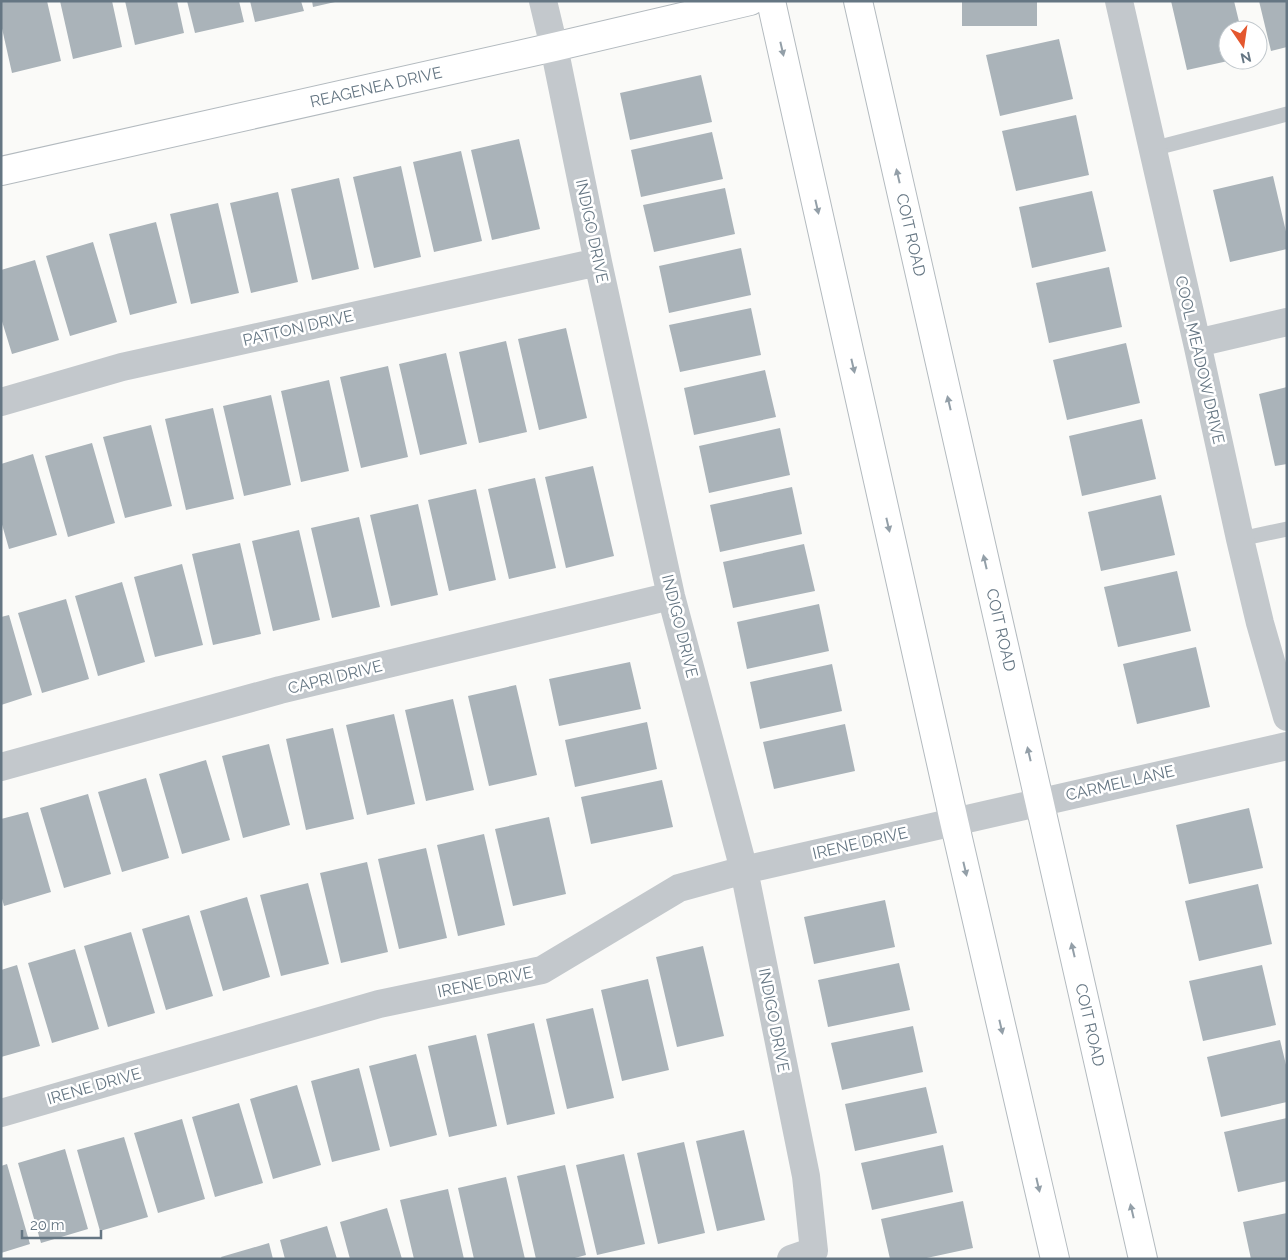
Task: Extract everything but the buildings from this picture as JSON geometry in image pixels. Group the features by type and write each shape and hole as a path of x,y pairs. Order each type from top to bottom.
{"main road":[{"name":"REAGENEA DRIVE","path":"1,171 750,1"},
{"path":"771,1 954,821 1055,1259"},
{"name":"COIT ROAD","path":"858,1 1142,1259"}],"street":[{"name":"INDIGO DRIVE","path":"543,1 671,596 744,870 806,1176 803,1255"},
{"name":"COOL MEADOW DRIVE","path":"1119,1 1240,539 1260,623 1287,717"},
{"name":"PATTON DRIVE","path":"1,402 122,368 598,262"},
{"path":"1197,343 1287,322"},
{"name":"CAPRI DRIVE","path":"1,767 280,690 671,596"},
{"name":"CARMEL LANE","path":"954,821 1287,746"},
{"name":"IRENE DRIVE","path":"1,1112 379,1004 542,970 679,888 744,870 954,821"}],"lane":[{"path":"1152,149 1287,114"},
{"path":"1240,539 1287,529"}]}
